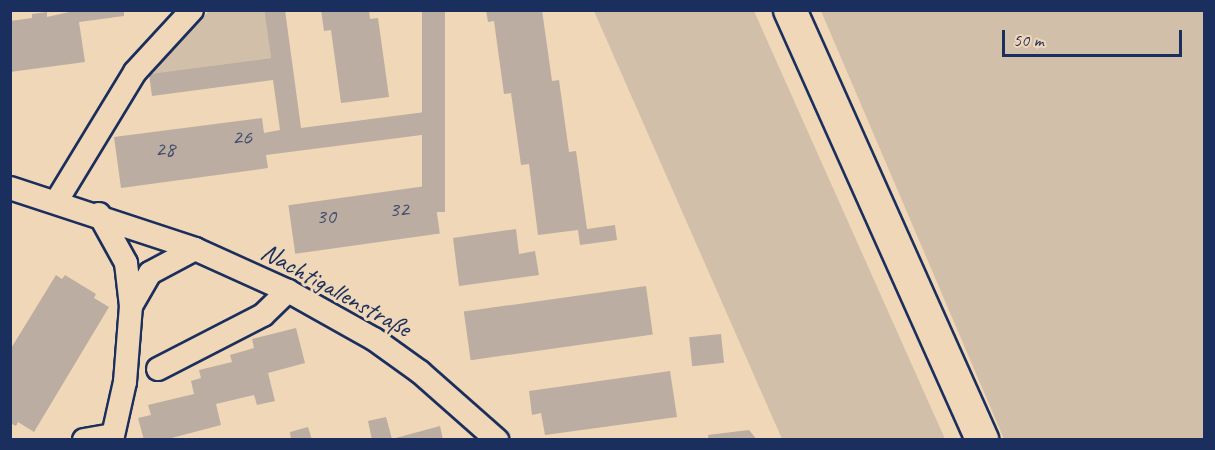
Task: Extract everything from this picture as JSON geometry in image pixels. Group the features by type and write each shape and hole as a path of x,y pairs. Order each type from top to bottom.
{"main road":[{"path":"790,10 982,440"}],"street":[{"path":"56,202 135,72 192,10"},
{"name":"Nachtigallenstraße","path":"10,188 99,214 195,249 288,291 374,339 420,372 497,440"},
{"path":"84,440 113,437 125,382 131,306 126,263 99,214"},
{"path":"131,306 150,273 195,249"},
{"path":"158,369 263,315 288,291"}],"shaded area":[{"path":"209,11 264,11 271,58 149,74"},
{"path":"594,11 754,11 945,439 782,439"},
{"path":"821,11 1204,11 1204,439 1004,439"}],"building":[{"path":"78,10 124,10 124,16 79,22 85,62 10,72 10,21 32,18 32,14 47,12 47,17"},
{"path":"264,10 285,10 301,128 433,111 437,133 266,155 268,168 121,188 114,137 262,118 264,133 280,130 273,80 152,96 149,74 271,58"},
{"path":"321,10 369,10 370,19 378,18 389,97 341,103 331,30 324,31"},
{"path":"422,10 445,10 445,212 422,212"},
{"path":"486,10 542,10 552,81 559,80 569,152 576,151 587,229 615,225 617,240 580,245 578,230 538,235 529,164 521,165 511,93 504,94 494,21 488,22"},
{"path":"433,185 440,234 295,254 288,205"},
{"path":"516,229 519,254 535,251 539,275 459,286 453,238"},
{"path":"56,275 62,279 65,275 96,294 94,298 109,307 34,432 18,422 16,426 10,423 10,350"},
{"path":"646,286 653,335 471,360 464,312"},
{"path":"296,328 305,363 268,373 275,401 257,405 254,395 216,404 221,425 164,440 144,440 138,418 151,415 148,405 194,394 191,381 201,378 199,370 232,362 230,355 254,348 252,339"},
{"path":"721,334 724,363 692,366 689,337"},
{"path":"670,371 677,417 545,435 541,413 532,415 529,391"},
{"path":"386,417 392,439 440,426 443,440 372,440 368,421"},
{"path":"308,427 312,440 291,440 290,432"},
{"path":"749,430 757,440 709,440 708,435"}]}
